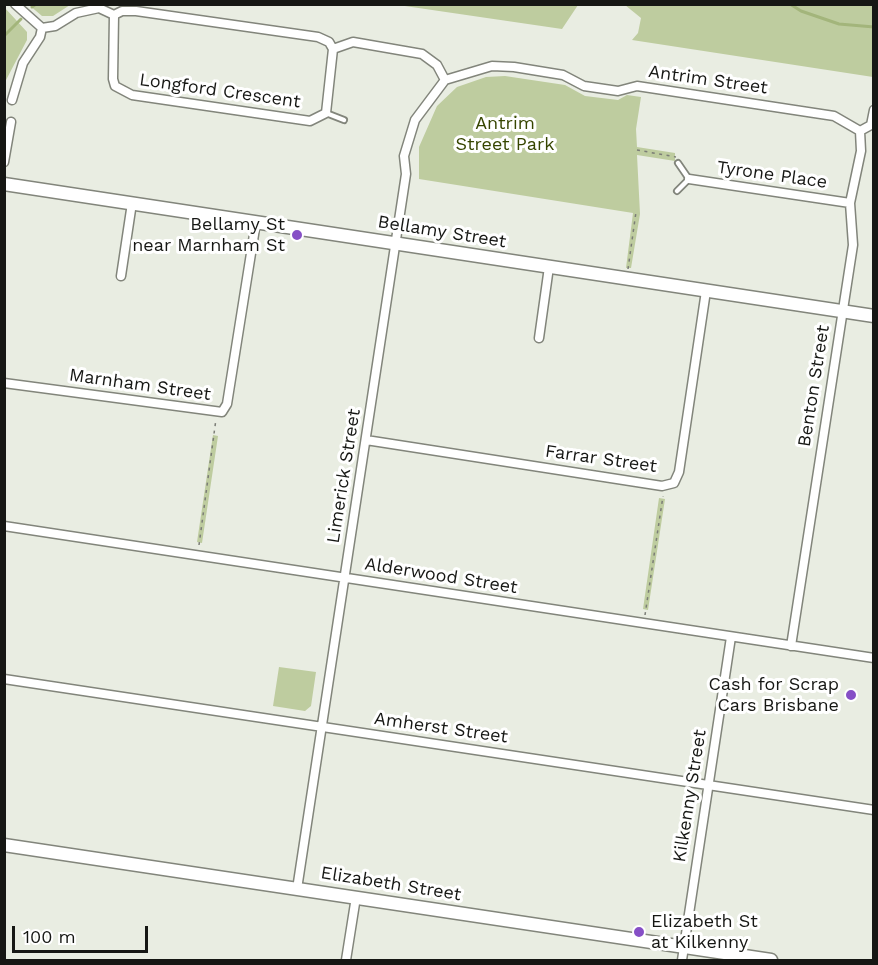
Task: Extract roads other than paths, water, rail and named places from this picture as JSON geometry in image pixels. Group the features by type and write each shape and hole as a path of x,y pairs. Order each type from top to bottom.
{"street":[{"path":"15,4 42,28"},
{"path":"42,28 55,26 76,13 99,8 114,15 122,11 136,11 306,35 329,42 333,49 353,42 422,54 437,65 445,80"},
{"name":"Longford Crescent","path":"114,15 113,79 115,86 122,92 310,121 326,113 333,49"},
{"path":"12,100 23,63 40,37 42,28"},
{"name":"Antrim Street","path":"445,80 492,66 514,66 563,75 584,86 618,91 637,86 834,116 860,131"},
{"name":"Limerick Street","path":"297,889 366,440 408,138 424,105 445,80"},
{"path":"860,131 871,125 873,110"},
{"path":"4,162 11,122"},
{"name":"Benton Street","path":"791,646 853,245 850,203 861,151 860,131"},
{"name":"Tyrone Place","path":"689,179 850,203"},
{"name":"Bellamy Street","path":"4,184 873,316"},
{"path":"121,276 132,203"},
{"name":"Marnham Street","path":"4,383 215,413 222,411 227,404 256,222"},
{"path":"539,338 549,267"},
{"name":"Farrar Street","path":"366,440 662,486 674,483 679,472 706,291"},
{"name":"Alderwood Street","path":"4,526 873,658"},
{"name":"Kilkenny Street","path":"682,960 731,637"},
{"name":"Amherst Street","path":"4,679 873,810"},
{"name":"Elizabeth Street","path":"4,845 771,960"},
{"path":"346,960 356,897"}],"lane":[{"path":"326,113 344,120"},
{"path":"678,164 689,179 678,191"}],"waterway":[{"path":"32,7 36,4"},
{"path":"790,4 801,11 839,24 874,27"},
{"path":"4,36 21,19"}],"place":[{"name":"Bellamy St near Marnham St","path":"297,235"},
{"name":"Cash for Scrap Cars Brisbane","path":"851,695"},
{"name":"Elizabeth St at Kilkenny","path":"639,932"}],"park label":[{"name":"Antrim Street Park","path":"505,134"}]}
